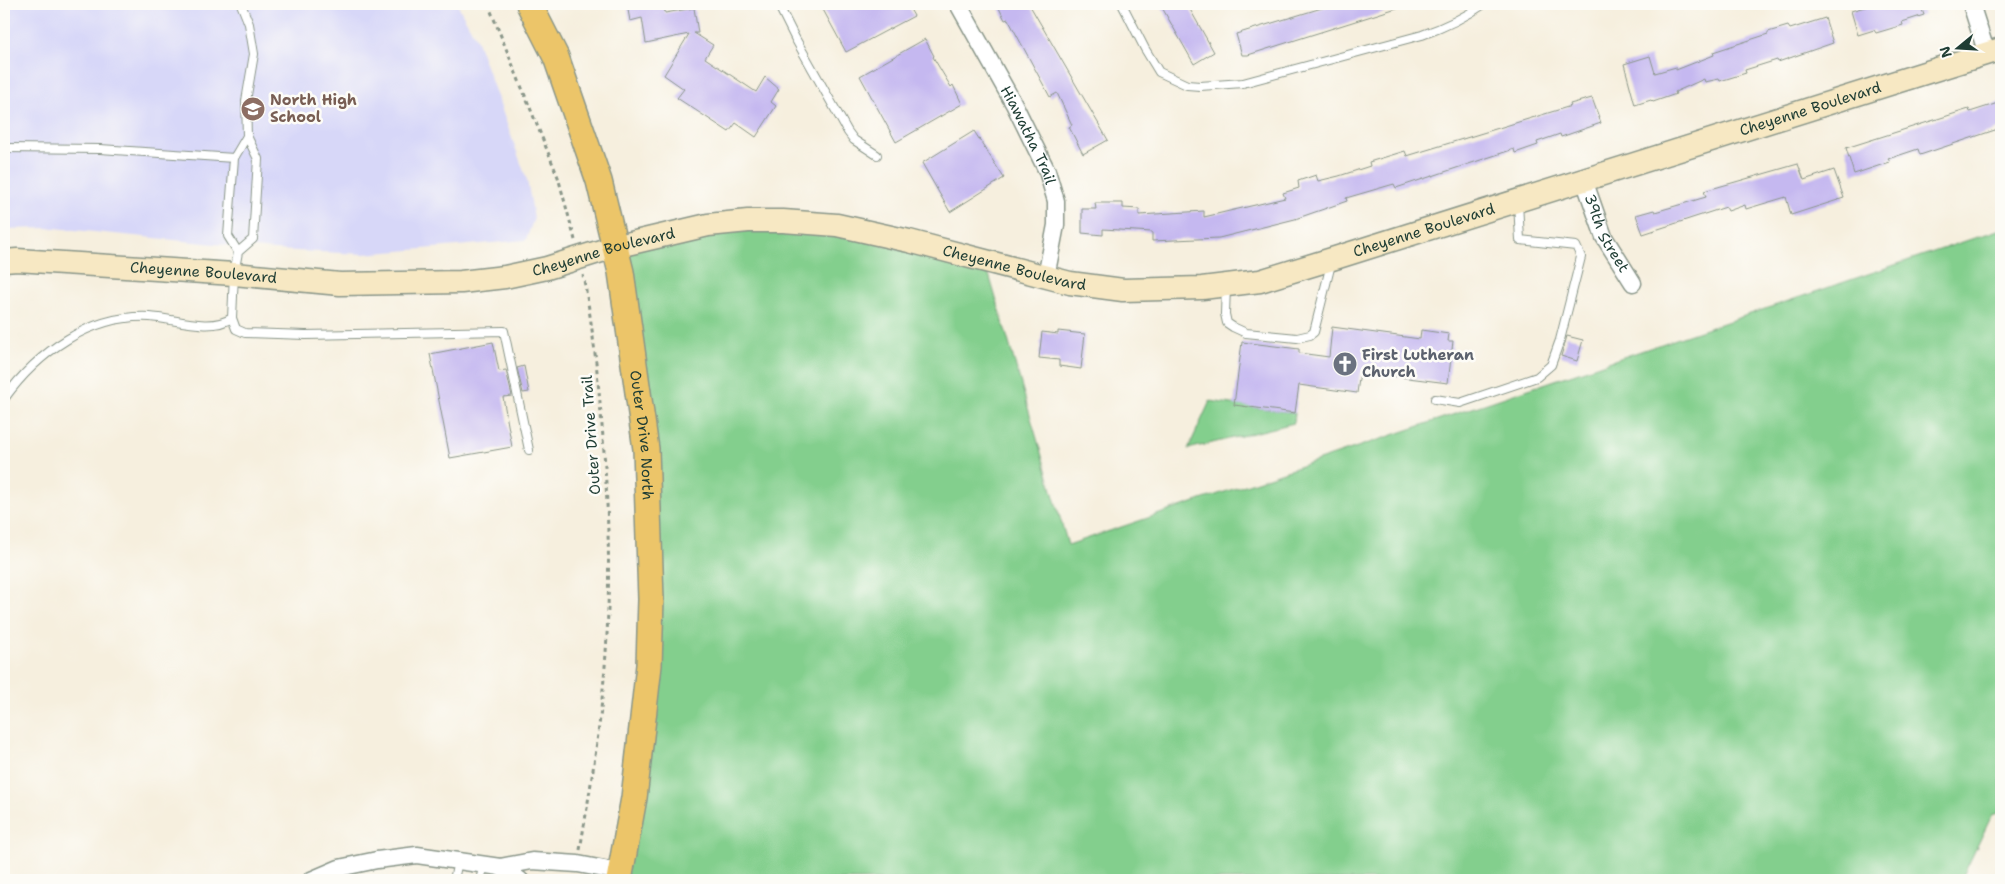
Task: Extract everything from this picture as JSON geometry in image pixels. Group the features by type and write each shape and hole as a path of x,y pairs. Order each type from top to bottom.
{"main road":[{"name":"Outer Drive North","path":"529,4 556,57 570,92 599,181 622,281 646,449 651,599 648,665 644,719 634,798 620,876"}],"street":[{"name":"Hiawatha Trail","path":"958,4 1014,104 1047,171 1056,201 1056,217 1046,277"},
{"path":"1971,4 1994,51"},
{"name":"Cheyenne Boulevard","path":"4,261 17,260 234,274 340,284 461,282 505,277 547,268 614,247 708,225 748,221 783,221 837,225 909,241 1070,283 1123,290 1226,286 1260,281 1332,259 1994,51"},
{"name":"39th Street","path":"1584,180 1604,237 1632,283"},
{"path":"311,880 339,868 377,860 417,855 458,861 520,880"},
{"path":"488,871 532,861 578,864 620,876"}],"lane":[{"path":"241,4 249,24 254,54 246,101 248,136 258,159 253,239 238,252 234,274 232,318 236,329 245,333 396,334 504,331 529,450"},
{"path":"778,4 848,132 854,140 877,156"},
{"path":"1122,4 1159,72 1187,85 1208,86 1243,83 1422,35 1450,25 1484,4"},
{"path":"238,252 228,236 234,158 248,136"},
{"path":"4,148 100,150 234,158"},
{"path":"1434,399 1460,403 1537,377 1551,365 1560,340 1581,257 1576,246 1520,240 1518,200"},
{"path":"1226,286 1225,314 1227,323 1246,333 1303,338 1314,332 1332,259"},
{"path":"4,399 28,370 58,344 104,323 149,317 218,325 232,318"},
{"path":"454,880 458,861"}],"path":[{"name":"Outer Drive Trail","path":"488,4 558,177 579,258 594,338 605,452 609,550 608,613 603,688 595,759 578,864"}],"shaded area":[{"name":"North High School","path":"4,4 457,4 476,38 527,180 534,218 526,240 364,254 274,250 54,228 4,229"}],"green space":[{"path":"771,229 844,235 988,271 1068,545 2001,229 2001,812 1992,815 1961,880 622,880 652,647 621,251 707,233"},
{"path":"1210,401 1295,413 1294,423 1188,449"}],"building":[{"path":"627,4 664,4 665,13 694,8 698,33 694,33 713,45 705,58 756,92 765,77 779,89 771,102 776,106 756,137 736,123 729,132 677,98 684,89 664,75 689,34 646,43 642,18 630,21"},
{"path":"820,4 907,4 914,16 846,52"},
{"path":"997,4 1029,4 1108,140 1083,154 1069,127 1072,125 1057,93 1050,97 1008,19 1005,20"},
{"path":"1160,4 1187,4 1214,52 1194,64"},
{"path":"1335,4 1403,4 1403,6 1248,55 1242,55 1236,34"},
{"path":"1875,4 1920,4 1924,15 1902,22 1903,25 1876,33 1874,30 1858,35 1851,11"},
{"path":"1825,18 1833,43 1778,62 1777,60 1745,70 1746,73 1720,81 1719,79 1705,82 1704,79 1675,92 1676,94 1653,102 1651,100 1635,105 1624,64 1650,56 1655,73 1676,67 1676,70 1714,55 1713,52 1768,34 1768,32 1788,26 1790,29"},
{"path":"925,39 933,57 951,87 953,85 962,104 896,142 860,76"},
{"path":"1592,98 1601,123 1561,137 1560,134 1537,142 1538,145 1515,153 1514,149 1396,188 1394,184 1346,198 1347,201 1295,219 1219,238 1152,241 1152,232 1103,229 1103,235 1082,233 1082,209 1096,209 1095,203 1123,203 1123,208 1139,209 1139,215 1204,211 1204,217 1285,198 1283,193 1299,188 1298,181 1316,175 1318,181 1339,176 1370,166 1369,162 1405,151 1407,156"},
{"path":"2001,102 2001,128 1920,155 1918,149 1888,159 1890,162 1854,174 1846,148 1969,109 1970,112"},
{"path":"974,131 1004,178 950,212 922,163"},
{"path":"1798,164 1804,180 1834,170 1844,198 1791,215 1786,197 1746,209 1745,205 1728,211 1726,207 1643,234 1636,215 1654,210 1655,212 1706,197 1704,191"},
{"name":"First Lutheran Church","path":"1332,327 1420,339 1421,330 1449,334 1448,341 1453,341 1448,383 1360,372 1357,393 1299,385 1295,413 1234,405 1242,342 1299,349 1299,353 1329,357"},
{"path":"1058,331 1085,334 1081,369 1059,366 1059,360 1039,358 1042,332 1058,334"},
{"path":"1567,336 1583,340 1577,361 1561,356"},
{"path":"493,342 499,371 506,370 512,396 503,397 512,447 450,458 430,354"},
{"path":"524,366 529,392 523,393 517,368"}],"place":[{"name":"North High School","path":"253,109"},
{"name":"First Lutheran Church","path":"1345,364"}]}
